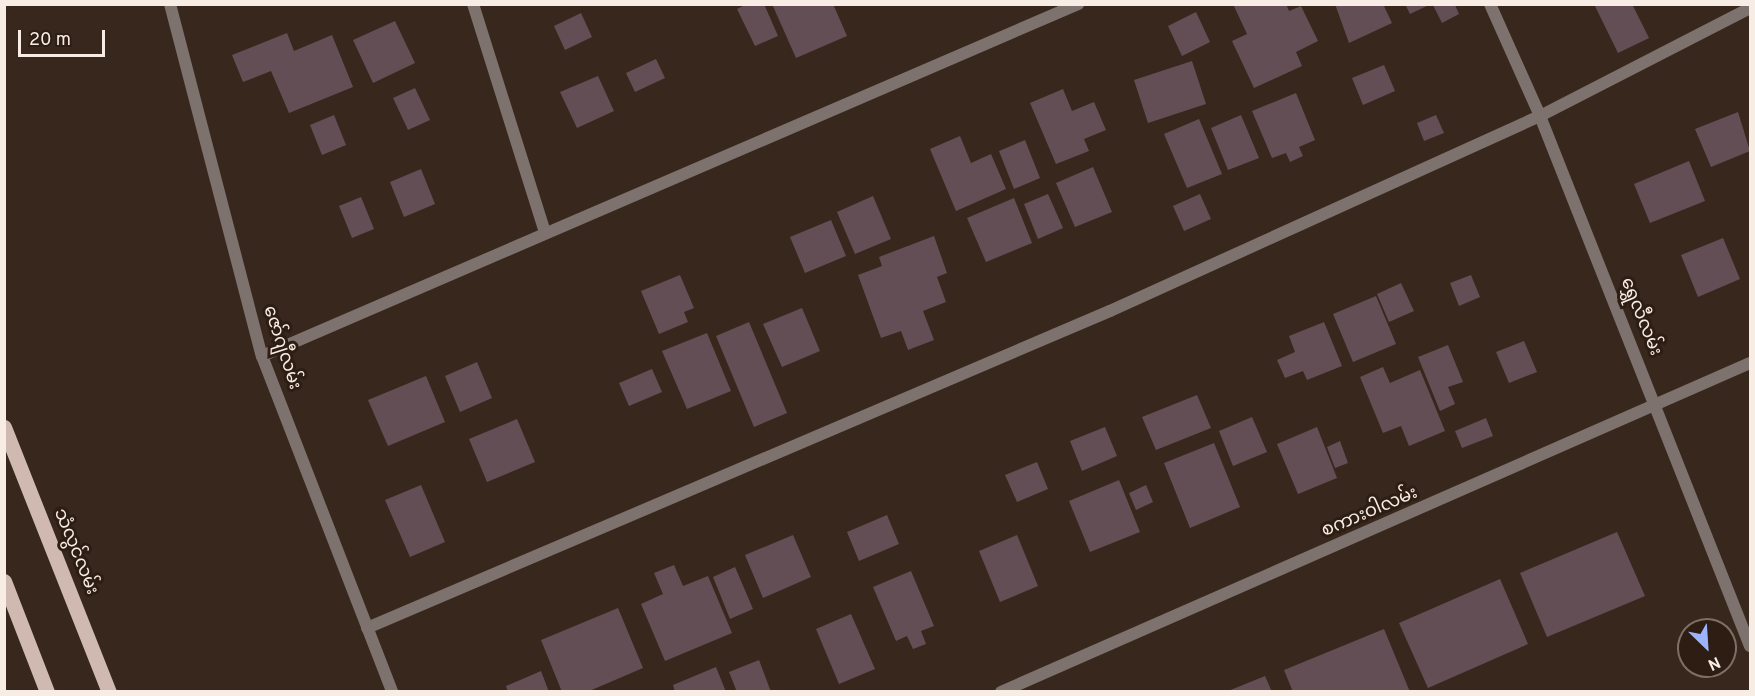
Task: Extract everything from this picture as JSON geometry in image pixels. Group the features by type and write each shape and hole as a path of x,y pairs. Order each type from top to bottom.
{"main road":[{"name":"သံလွင်လမ်း","path":"4,427 110,692"},
{"path":"4,581 47,691"}],"street":[{"name":"ဇော်ဂျီလမ်း","path":"170,4 262,356 392,692"},
{"path":"473,4 545,233"},
{"path":"262,356 1077,4"},
{"name":"ရွှေလီလမ်း","path":"1490,4 1540,116 1750,646"},
{"path":"367,628 1110,311 1540,116 1750,8"},
{"name":"စကားဝါလမ်း","path":"1001,692 1657,408 1750,363"}],"building":[{"path":"747,4 764,4 778,36 755,46 737,9"},
{"path":"772,4 833,4 847,36 796,58"},
{"path":"1233,4 1286,4 1289,11 1301,6 1318,41 1296,52 1302,66 1254,88 1232,41 1247,34"},
{"path":"1335,4 1383,4 1392,23 1349,43"},
{"path":"1405,4 1431,4 1410,14"},
{"path":"1594,4 1632,4 1649,38 1618,53"},
{"path":"1433,5 1455,5 1459,14 1442,23"},
{"path":"1196,12 1210,42 1182,56 1168,26"},
{"path":"581,13 592,37 565,50 554,26"},
{"path":"395,21 415,63 373,83 353,40"},
{"path":"287,33 294,51 332,35 353,87 289,113 271,71 243,82 232,55"},
{"path":"656,59 665,78 635,92 626,73"},
{"path":"1192,61 1206,104 1148,123 1134,80"},
{"path":"1384,65 1395,91 1363,105 1352,78"},
{"path":"598,76 614,111 577,128 560,92"},
{"path":"415,88 430,120 408,130 393,98"},
{"path":"1063,89 1072,111 1094,102 1106,130 1084,139 1089,151 1056,164 1030,103"},
{"path":"1296,93 1315,140 1299,147 1303,156 1290,162 1286,153 1272,158 1252,111"},
{"path":"1738,112 1750,151 1711,167 1695,129"},
{"path":"334,115 346,145 322,155 310,125"},
{"path":"1241,115 1259,158 1228,170 1211,128"},
{"path":"1436,115 1444,133 1424,141 1417,123"},
{"path":"1199,119 1222,174 1187,188 1164,134"},
{"path":"960,136 971,163 991,154 1006,189 956,211 930,149"},
{"path":"1025,140 1040,178 1014,189 999,151"},
{"path":"1689,161 1705,201 1650,223 1634,184"},
{"path":"1093,167 1112,212 1075,227 1056,183"},
{"path":"421,169 435,204 404,217 390,182"},
{"path":"1048,194 1063,228 1038,239 1024,204"},
{"path":"1200,194 1211,219 1184,231 1173,206"},
{"path":"873,196 891,239 855,254 837,212"},
{"path":"361,197 374,229 352,238 339,206"},
{"path":"1014,198 1032,243 986,262 967,218"},
{"path":"831,220 846,256 805,273 790,237"},
{"path":"934,236 947,273 937,277 946,302 923,311 934,340 908,350 901,331 881,338 858,275 882,266 879,257"},
{"path":"1723,238 1740,279 1698,297 1681,255"},
{"path":"680,275 694,308 684,312 688,322 659,334 641,291"},
{"path":"1471,275 1480,297 1459,306 1450,283"},
{"path":"1401,283 1414,311 1389,322 1377,294"},
{"path":"1376,296 1396,344 1353,362 1333,314"},
{"path":"802,308 820,351 782,367 763,324"},
{"path":"749,322 787,413 754,427 716,336"},
{"path":"1324,322 1342,366 1307,380 1303,371 1285,378 1277,360 1295,352 1289,336"},
{"path":"707,333 731,391 687,409 662,351"},
{"path":"1524,341 1537,372 1509,383 1496,352"},
{"path":"1448,345 1463,382 1448,387 1455,404 1440,411 1418,357"},
{"path":"477,362 492,398 460,412 445,376"},
{"path":"1383,367 1390,383 1420,370 1445,431 1409,446 1401,426 1383,433 1360,377"},
{"path":"652,369 662,392 629,406 619,383"},
{"path":"426,376 445,422 388,446 368,400"},
{"path":"1197,395 1211,428 1156,450 1142,417"},
{"path":"1252,417 1267,452 1233,466 1219,431"},
{"path":"1486,418 1493,436 1462,448 1455,431"},
{"path":"517,419 535,462 487,482 469,439"},
{"path":"1105,427 1117,456 1082,471 1070,441"},
{"path":"1317,427 1337,478 1298,494 1277,444"},
{"path":"1340,441 1348,463 1335,468 1327,447"},
{"path":"1214,443 1240,507 1190,528 1164,463"},
{"path":"1037,462 1048,489 1017,502 1005,475"},
{"path":"1119,480 1140,532 1090,552 1069,501"},
{"path":"421,485 445,542 410,557 385,500"},
{"path":"1146,485 1153,502 1136,510 1129,493"},
{"path":"887,515 899,544 859,561 847,532"},
{"path":"1617,532 1645,596 1547,637 1520,573"},
{"path":"793,535 811,577 763,598 745,555"},
{"path":"1017,535 1038,586 1000,602 979,551"},
{"path":"674,565 683,586 708,576 732,633 665,661 641,604 663,594 654,573"},
{"path":"735,567 753,609 730,619 713,577"},
{"path":"911,571 934,626 921,631 926,644 913,649 907,636 896,641 873,587"},
{"path":"1500,579 1528,644 1428,688 1399,623"},
{"path":"618,608 643,668 587,692 562,692 541,640"},
{"path":"851,614 875,669 839,684 816,629"},
{"path":"1384,629 1410,692 1293,692 1284,670"},
{"path":"759,660 771,692 737,692 729,672"},
{"path":"716,667 726,692 675,692 673,685"},
{"path":"541,671 549,692 508,692 506,686"},
{"path":"1265,676 1272,692 1228,692 1228,691"}]}
